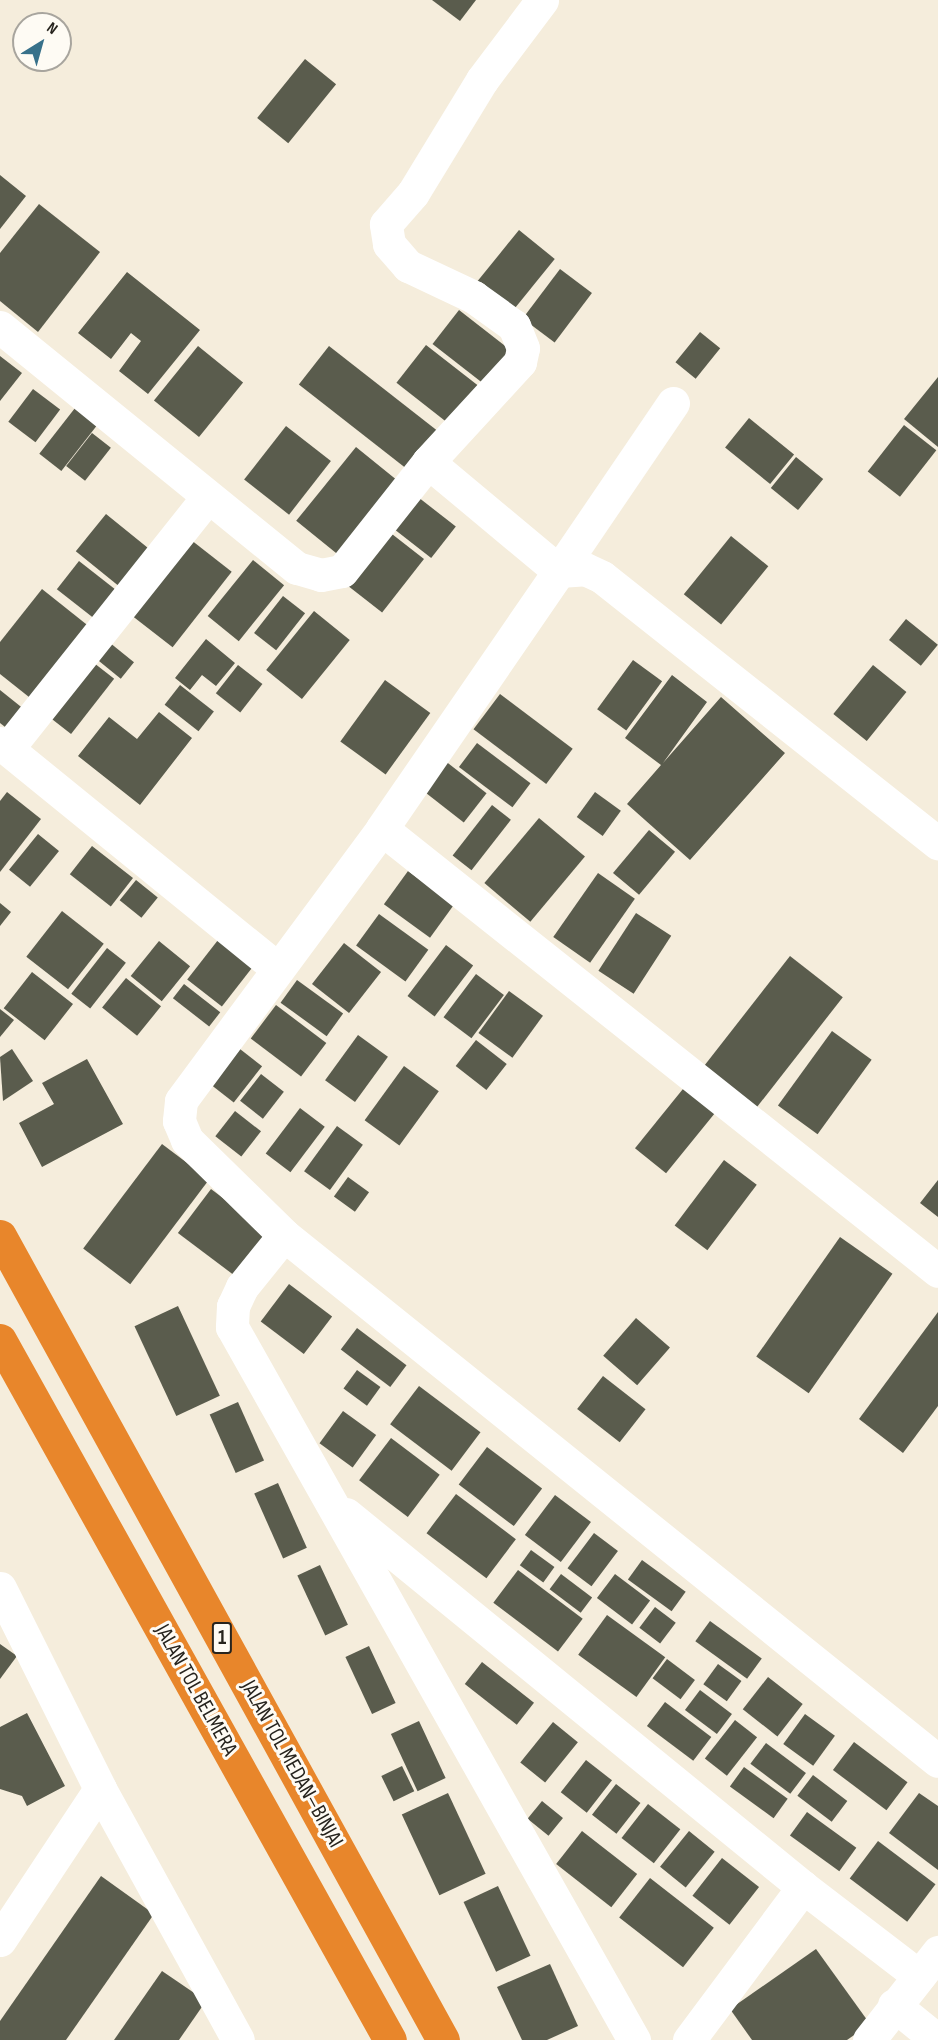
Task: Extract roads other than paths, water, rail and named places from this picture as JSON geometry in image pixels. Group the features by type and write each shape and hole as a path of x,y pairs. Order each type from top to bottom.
{"highway":[{"name":"JALAN TOL MEDAN–BINJAI","path":"0,1236 443,2040"},
{"name":"JALAN TOL BELMERA","path":"0,1340 390,2040"}],"street":[{"path":"0,327 297,568 321,575 342,571 428,462 520,362 523,348 514,326 474,297 408,266 389,244 386,224 413,193 482,80 542,0"},
{"path":"673,403 382,829 277,968 181,1101 179,1121 187,1140 284,1234 938,1761"},
{"path":"428,462 559,571 585,568 602,577 938,843"},
{"path":"208,496 4,746 277,968"},
{"path":"382,829 938,1271"},
{"path":"284,1234 242,1287 233,1306 232,1327 634,2040"},
{"path":"332,1503 803,1887 929,1964 894,2005 869,2040"},
{"path":"0,1588 223,2031"},
{"path":"0,1940 100,1789"},
{"path":"689,2040 803,1887"},
{"path":"894,2005 937,2040"}]}
